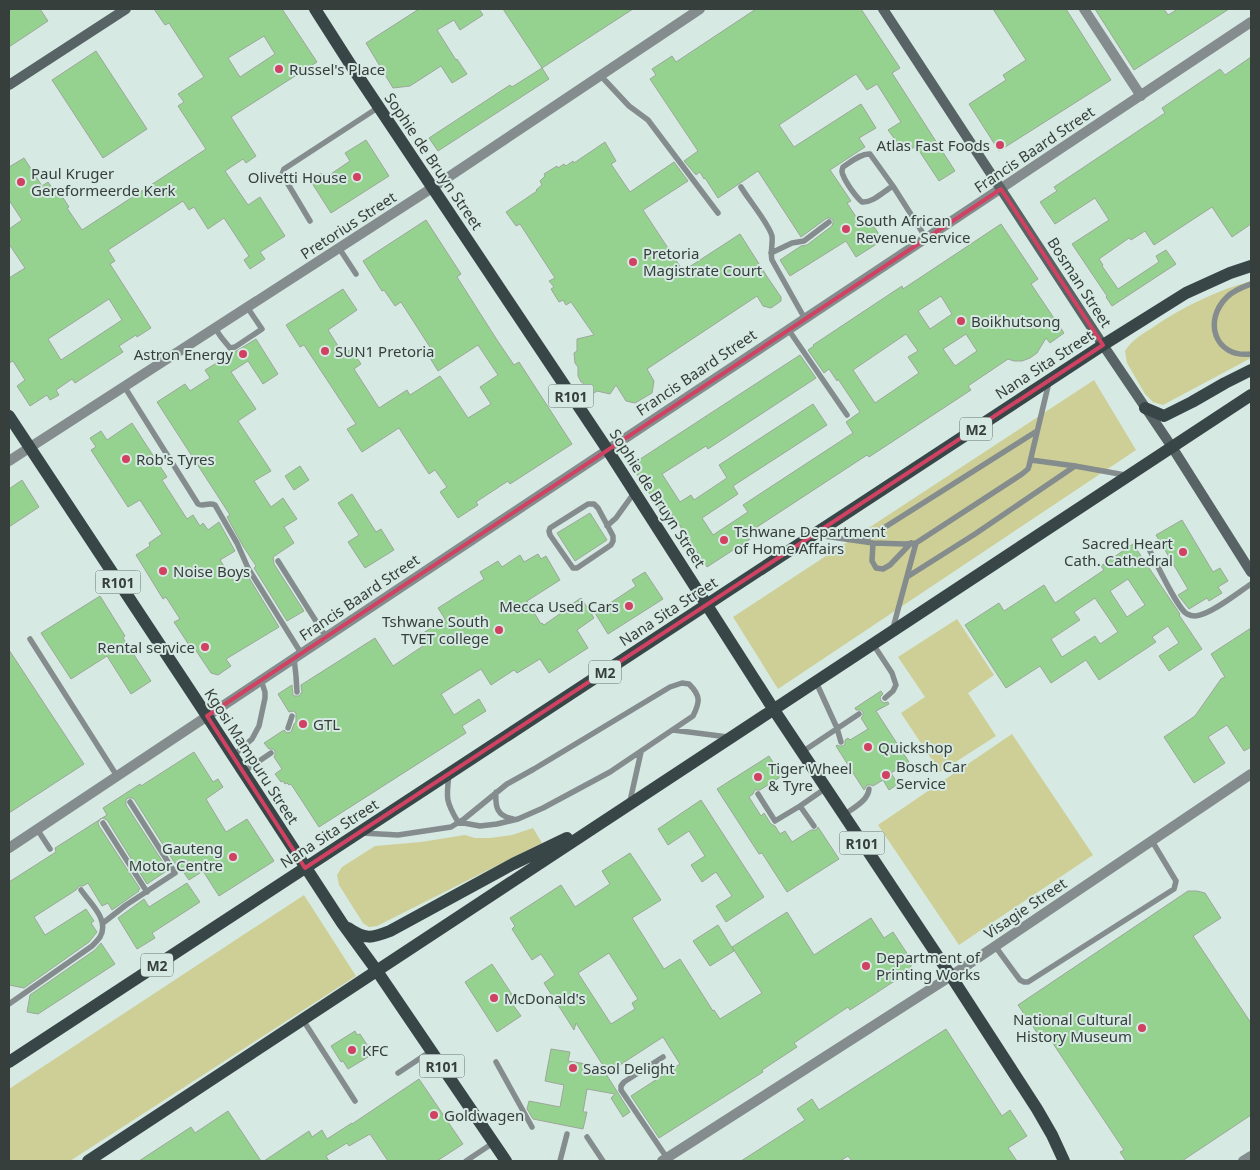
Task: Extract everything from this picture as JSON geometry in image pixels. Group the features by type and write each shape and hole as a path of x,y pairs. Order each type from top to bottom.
{"main road":[{"path":"9,85 125,9"},
{"name":"Sophie de Bruyn Street","path":"315,9 635,492 774,710 951,976 1037,1109 1064,1161"},
{"name":"Bosman Street","path":"883,9 1172,447 1251,572"},
{"name":"Nana Sita Street","path":"9,1062 1103,345 1186,293 1230,273 1251,266"},
{"path":"1145,408 1164,416 1251,370"},
{"path":"90,1161 1251,395"},
{"name":"Kgosi Mampuru Street","path":"9,416 305,868 506,1161"},
{"path":"342,923 360,935 374,937 513,864 605,820"}],"street":[{"name":"Pretorius Street","path":"9,461 432,188 700,9"},
{"path":"1084,9 1141,96"},
{"name":"Francis Baard Street","path":"9,848 1251,22"},
{"name":"Visagie Street","path":"664,1160 951,976 1251,774"},
{"path":"1243,1161 1251,1156"}],"lane":[{"path":"601,76 629,106 648,120 718,213"},
{"path":"310,221 282,174 284,169 379,107"},
{"path":"892,186 871,201 862,202 842,175 843,167 863,154 870,154 892,186 926,238"},
{"path":"741,187 768,227 772,242 772,260 805,318"},
{"path":"771,253 792,243 804,241 829,222"},
{"path":"339,248 356,274"},
{"path":"1251,284 1234,291 1223,301 1218,308 1215,328 1219,343 1225,349 1238,354 1251,354"},
{"path":"215,328 230,348 234,347 262,329 248,307"},
{"path":"788,329 847,415"},
{"path":"873,543 872,561 876,568 883,570 913,543 1028,469 1049,380"},
{"path":"124,386 198,504 214,505 237,542 248,568 298,655 297,692"},
{"path":"863,541 1038,431"},
{"path":"1031,460 1128,476"},
{"path":"907,577 975,534 1075,466"},
{"path":"607,526 616,518 635,492"},
{"path":"588,504 594,504 598,508 607,526 613,536 613,541 577,568 573,568 549,531 550,528 588,504"},
{"path":"815,534 873,543 913,543"},
{"path":"892,632 907,577 913,543"},
{"path":"1150,551 1183,610 1194,616 1210,610 1251,584"},
{"path":"278,561 326,637"},
{"path":"30,639 117,776"},
{"path":"873,644 892,673 896,685 893,691 885,698"},
{"path":"233,756 252,739 259,726 265,698 261,680"},
{"path":"816,682 837,728 841,742"},
{"path":"359,833 398,835 451,827 458,822 464,819 507,784 670,687 682,683 689,684 699,698 693,716 641,752 610,772 543,808 518,819 480,826 458,822 449,807 447,793 450,773"},
{"path":"802,752 859,714"},
{"path":"288,728 292,716"},
{"path":"673,730 732,737"},
{"path":"629,805 641,752"},
{"path":"243,772 271,753"},
{"path":"758,794 775,820 777,820 826,788"},
{"path":"844,815 869,795 869,789"},
{"path":"496,792 495,804 499,812 505,817 518,819"},
{"path":"103,923 126,905 175,873 130,802"},
{"path":"800,806 814,826"},
{"path":"103,823 147,892"},
{"path":"37,829 50,849"},
{"path":"995,946 1020,980 1028,982 1174,889 1176,881 1152,841"},
{"path":"9,1004 92,946 100,938 103,931 103,923 81,890"},
{"path":"303,1020 355,1101"},
{"path":"398,1073 431,1051"},
{"path":"663,1057 624,1082 621,1090 664,1160"},
{"path":"496,1062 532,1126"},
{"path":"560,1161 567,1134"},
{"path":"587,1137 603,1161"},
{"path":"466,1161 494,1142"}],"highlighted area":[{"path":"1001,189 1103,345 305,868 207,716"}],"green space":[{"path":"1251,281 1251,358 1163,405 1153,402 1145,394 1127,363 1125,351 1128,347 1134,340 1163,320 1187,307 1212,295"},
{"path":"1094,380 1136,450 778,689 733,617"},
{"path":"957,619 994,675 968,693 996,736 940,772 901,713 925,697 898,657"},
{"path":"1012,734 1093,855 959,945 878,825"},
{"path":"533,828 542,843 377,926 369,927 363,923 339,885 337,875 342,867 375,846 421,842 465,835 475,838 490,838 512,835"},
{"path":"304,895 356,976 70,1161 9,1161 9,1089"}],"building":[{"path":"9,9 40,9 48,21 9,47"},
{"path":"154,9 282,9 317,62 231,117 256,156 246,163 243,159 225,171 248,205 260,197 285,236 260,252 265,259 250,269 244,260 249,256 224,218 208,229 194,207 189,210 183,201 108,250 115,261 110,264 151,328 119,346 123,352 75,383 72,379 56,390 59,395 50,400 47,395 30,406 17,386 25,380 13,361 9,363 9,278 25,268 9,244 9,229 22,220 9,200 9,167 24,158 42,186 48,182 53,189 56,187 82,230 206,149 178,106 184,102 178,94 204,77 169,23 165,25","holes":["264,36 275,54 240,77 228,58","109,299 122,320 61,360 48,339"]},
{"path":"419,9 479,9 483,15 460,30 454,20 437,30 467,74 452,83 441,66 410,86 393,88 366,43"},
{"path":"503,9 633,9 542,68"},
{"path":"756,9 861,9 900,68 892,73 955,171 939,181 916,146 910,150 897,142 888,130 901,122 877,84 867,90 856,74 779,125 794,147 861,104 876,128 859,138 865,147 830,170 851,201 847,203 862,226 870,221 883,240 856,257 846,241 790,276 780,260 801,246 807,245 832,226 833,220 827,218 801,237 758,171 718,198 700,172 696,175 684,161 698,151 650,79 656,75 652,69 672,56 676,62"},
{"path":"993,9 1066,9 1111,80 999,151 969,104 1006,80 1003,75 1026,60"},
{"path":"1095,9 1164,9 1168,15 1178,9 1229,9 1134,70"},
{"path":"96,51 147,129 103,158 52,80"},
{"path":"1251,57 1251,224 1232,237 1212,207 1154,245 1145,231 1131,240 1129,238 1099,259 1118,289 1159,262 1156,256 1166,250 1176,264 1112,306 1072,244 1109,220 1095,198 1055,224 1040,202 1057,191 1054,187 1165,113 1162,108 1220,69 1225,75"},
{"path":"542,68 549,79 438,151 429,138 510,85 512,87"},
{"name":"Olivetti House","path":"366,140 389,176 331,213 310,180 321,173 325,178 350,161 345,153"},
{"path":"605,142 616,161 611,164 630,192 674,162 688,181 643,210 683,271 740,234 781,297 781,301 771,308 763,306 757,296 647,369 654,381 652,393 635,403 626,401 616,385 610,394 597,391 594,393 592,388 585,386 581,382 578,376 578,367 575,363 574,353 577,351 577,339 594,335 571,302 566,305 563,300 559,302 551,289 554,287 549,281 555,278 520,224 516,226 506,212 537,191 542,185 540,181 545,176 544,174 557,166 558,168 564,164 566,166 573,161 574,163"},
{"path":"426,220 461,274 457,277 497,340 514,365 519,362 572,444 510,484 508,481 476,502 478,505 458,518 440,492 447,487 435,470 429,474 399,428 362,452 347,429 356,424 304,345 300,347 286,325 343,289 357,310 328,330 343,354 351,349 361,364 354,369 379,408 407,390 410,395 440,376 468,418 491,404 480,387 498,375 478,345 438,371 430,358 435,355 401,302 395,306 384,290 382,291 363,261"},
{"path":"1001,224 1038,279 1031,284 1064,333 1050,343 1046,338 1037,353 1030,358 1022,361 1008,359 968,386 971,390 757,527 761,532 707,567 673,515 666,519 631,465 800,355 816,378 708,449 706,446 662,474 680,502 691,495 694,500 727,478 719,465 813,404 827,425 733,486 738,494 702,518 713,535 748,512 743,505 853,433 846,422 860,412 838,379 837,381 829,369 824,373 808,350 902,286 903,289","holes":["941,296 952,314 930,329 918,311","906,334 918,351 908,357 919,373 875,403 853,370","966,334 977,351 955,366 943,349"]},
{"path":"256,339 278,374 263,384 248,361 231,372 256,409 238,421 271,471 254,481 271,507 283,498 297,519 284,527 294,543 273,557 274,564 304,611 287,621 254,568 256,566 227,517 230,515 157,402 185,384 190,391 210,378 205,370"},
{"path":"132,423 167,477 162,480 187,519 193,515 200,526 203,523 208,530 219,522 235,551 220,560 234,581 246,573 279,627 226,659 231,666 218,675 211,673 191,643 189,645 174,622 180,619 166,597 163,599 136,555 150,546 149,543 162,534 140,500 128,507 91,450 96,447 90,438 101,431 107,440"},
{"path":"300,466 309,480 294,490 285,476"},
{"path":"22,480 39,507 9,527 9,489"},
{"path":"352,494 376,532 381,529 394,550 365,568 348,542 359,535 338,503"},
{"path":"590,513 607,540 575,561 557,533"},
{"name":"Sacred Heart Cath. Cathedral","path":"1182,520 1213,572 1220,568 1228,581 1218,587 1222,593 1209,601 1207,598 1189,609 1178,595 1188,589 1156,535"},
{"path":"1133,544 1202,649 1169,671 1159,656 1179,643 1168,626 1152,637 1156,642 1099,680 1086,660 1051,683 1040,666 1006,688 965,625 999,603 1004,611 1044,585 1055,603 1104,570 1101,566","holes":["1128,579 1145,605 1127,617 1110,591","1095,598 1118,632 1100,644 1095,636 1062,657 1051,639 1080,620 1074,612"]},
{"path":"538,554 541,559 546,556 560,580 527,601 541,624 544,625 581,598 594,618 577,630 588,648 549,673 540,659 517,673 514,670 491,685 481,669 441,694 454,715 479,699 486,711 462,726 466,733 319,827 291,784 281,782 275,774 282,769 274,757 275,751 269,749 264,743 284,730 287,733 291,732 296,722 296,713 293,711 289,712 278,694 292,685 293,695 299,696 302,692 301,685 375,638 393,666 423,646 417,637 445,619 438,608 484,579 480,572 498,561 502,567 520,555 524,562"},
{"name":"Mecca Used Cars","path":"645,572 663,599 608,634 595,613 636,586 632,580"},
{"path":"100,596 125,636 123,638 151,681 131,694 107,656 71,679 41,633"},
{"path":"1251,628 1251,747 1244,751 1227,725 1208,737 1225,763 1194,783 1164,737 1195,716 1221,679 1225,677 1211,654"},
{"path":"9,650 84,764 9,813"},
{"path":"881,691 883,694 880,697 881,701 884,703 888,702 889,704 876,711 909,762 891,773 898,784 889,790 883,780 873,786 867,785 864,790 836,746 843,746 845,740 848,738 850,740 868,729 861,718 863,712 855,708"},
{"path":"194,752 213,782 218,779 223,787 206,799 226,832 247,819 274,861 219,896 203,871 189,880 178,864 176,865 134,799 128,798 126,805 168,870 147,884 107,820 101,819 107,815 103,808"},
{"path":"769,756 782,776 760,790 755,790 749,797 761,816 764,813 780,834 785,831 792,842 811,830 816,830 818,827 839,859 787,892 762,853 759,854 717,789"},
{"path":"701,800 764,897 726,922 716,906 732,896 716,872 702,882 691,865 705,856 689,831 668,845 658,829"},
{"path":"100,820 99,826 140,889 139,891 112,910 108,903 102,906 88,883 79,886 76,890 34,917 45,935 86,909 94,921 91,923 97,932 89,942 24,988 9,985 9,882 56,852 55,848"},
{"path":"630,853 661,900 632,918 664,969 680,959 720,1019 762,993 732,947 787,912 814,955 871,918 884,938 893,932 912,961 910,971 850,1010 848,1007 794,1043 797,1047 762,1070 763,1072 659,1138 631,1096 680,1064 663,1037 606,1074 630,1112 623,1117 611,1098 615,1094 587,1089 583,1112 587,1112 583,1129 533,1119 527,1109 529,1101 560,1107 564,1085 545,1081 551,1049 570,1052 568,1061 604,1067 576,1023 574,1030 544,983 555,975 541,954 532,960 512,929 515,926 510,918 561,885 575,907 610,884 602,871","holes":["609,953 638,999 632,1003 635,1009 611,1024 578,973"]},
{"path":"187,883 200,902 152,933 155,938 137,949 118,918 144,899 149,907"},
{"name":"National Cultural History Museum","path":"1188,891 1205,893 1221,918 1193,936 1251,1023 1251,1115 1182,1161 1126,1161 1120,1152 1124,1150 1046,1033 1040,1037 1018,1005"},
{"path":"718,925 734,951 710,966 693,941"},
{"path":"101,943 115,964 38,1014 27,1012 30,995 95,950"},
{"name":"McDonald's","path":"492,964 515,999 511,1002 521,1016 497,1032 465,982"},
{"path":"946,1029 1002,1116 1010,1110 1027,1136 1008,1148 1017,1161 852,1161 848,1156 840,1161 741,1161 805,1120 797,1109 812,1099 819,1110"},
{"name":"KFC","path":"355,1031 357,1035 360,1034 373,1054 348,1069 331,1046"},
{"path":"419,1079 463,1144 437,1161 388,1161 370,1134 349,1146 347,1143 326,1156 329,1161 264,1161 309,1131 312,1137 322,1130 327,1139"},
{"path":"228,1111 261,1161 139,1161 191,1127 195,1133"}],"place":[{"name":"Russel's Place","path":"279,69"},
{"name":"Atlas Fast Foods","path":"1000,145"},
{"name":"Olivetti House","path":"357,177"},
{"name":"Paul Kruger Gereformeerde Kerk","path":"21,182"},
{"name":"South African Revenue Service","path":"846,229"},
{"name":"Pretoria Magistrate Court","path":"633,262"},
{"name":"Boikhutsong","path":"961,321"},
{"name":"SUN1 Pretoria","path":"325,351"},
{"name":"Astron Energy","path":"243,354"},
{"name":"Rob's Tyres","path":"126,459"},
{"name":"Tshwane Department of Home Affairs","path":"724,540"},
{"name":"Sacred Heart Cath. Cathedral","path":"1183,552"},
{"name":"Noise Boys","path":"163,571"},
{"name":"Mecca Used Cars","path":"629,606"},
{"name":"Tshwane South TVET college","path":"499,630"},
{"name":"Rental service","path":"205,647"},
{"name":"GTL","path":"303,724"},
{"name":"Quickshop","path":"868,747"},
{"name":"Bosch Car Service","path":"886,775"},
{"name":"Tiger Wheel & Tyre","path":"758,777"},
{"name":"Gauteng Motor Centre","path":"233,857"},
{"name":"Department of Printing Works","path":"866,966"},
{"name":"McDonald's","path":"494,998"},
{"name":"National Cultural History Museum","path":"1142,1028"},
{"name":"KFC","path":"352,1050"},
{"name":"Sasol Delight","path":"573,1068"},
{"name":"Goldwagen","path":"434,1115"}]}
